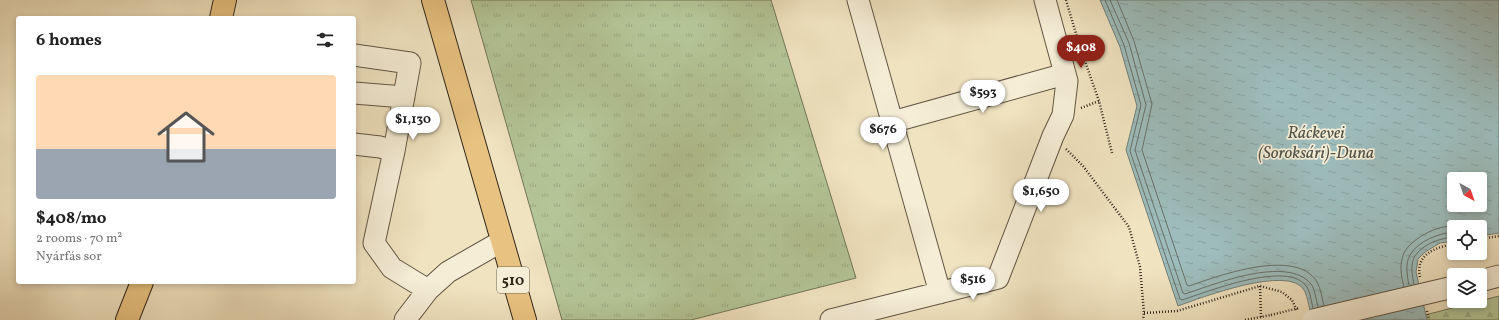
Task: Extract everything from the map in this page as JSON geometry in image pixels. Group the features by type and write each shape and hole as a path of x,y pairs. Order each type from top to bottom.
{"main road":[{"path":"221,16 225,0"},
{"name":"510","path":"433,0 525,320"},
{"path":"127,320 141,284"}],"street":[{"path":"858,0 940,293"},
{"path":"831,320 998,278 1053,136 1063,115 1067,81 1045,0"},
{"path":"356,55 410,63 394,152 374,243 392,268 428,290"},
{"path":"892,122 1065,74"},
{"path":"356,93 404,97"},
{"path":"356,144 380,147 394,152"},
{"path":"405,320 428,290 448,272 502,241"},
{"path":"1487,279 1499,276"},
{"path":"1313,320 1447,288"}],"path":[{"path":"1066,0 1080,47 1099,101 1112,153"},
{"path":"1053,136 1083,166 1129,227 1140,267 1144,313 1143,320"},
{"path":"1487,238 1499,236"},
{"path":"1418,272 1420,261 1426,254 1440,246 1447,245"},
{"path":"1144,313 1177,311 1260,286 1282,292 1292,300 1296,306"},
{"path":"1260,286 1261,317"},
{"path":"1245,320 1270,315"}],"green space":[{"path":"471,0 771,0 856,278 691,320 562,320"},
{"path":"1499,296 1499,320 1427,320 1425,315 1452,308 1487,308 1487,299"}],"water":[{"name":"Ráckevei (Soroksári)-Duna","path":"1100,0 1499,0 1499,233 1487,235 1487,220 1447,220 1447,242 1440,243 1425,252 1418,259 1416,272 1427,320 1312,320 1308,300 1304,290 1295,283 1281,280 1244,285 1205,296 1178,306 1126,150 1137,106 1120,47"}]}
